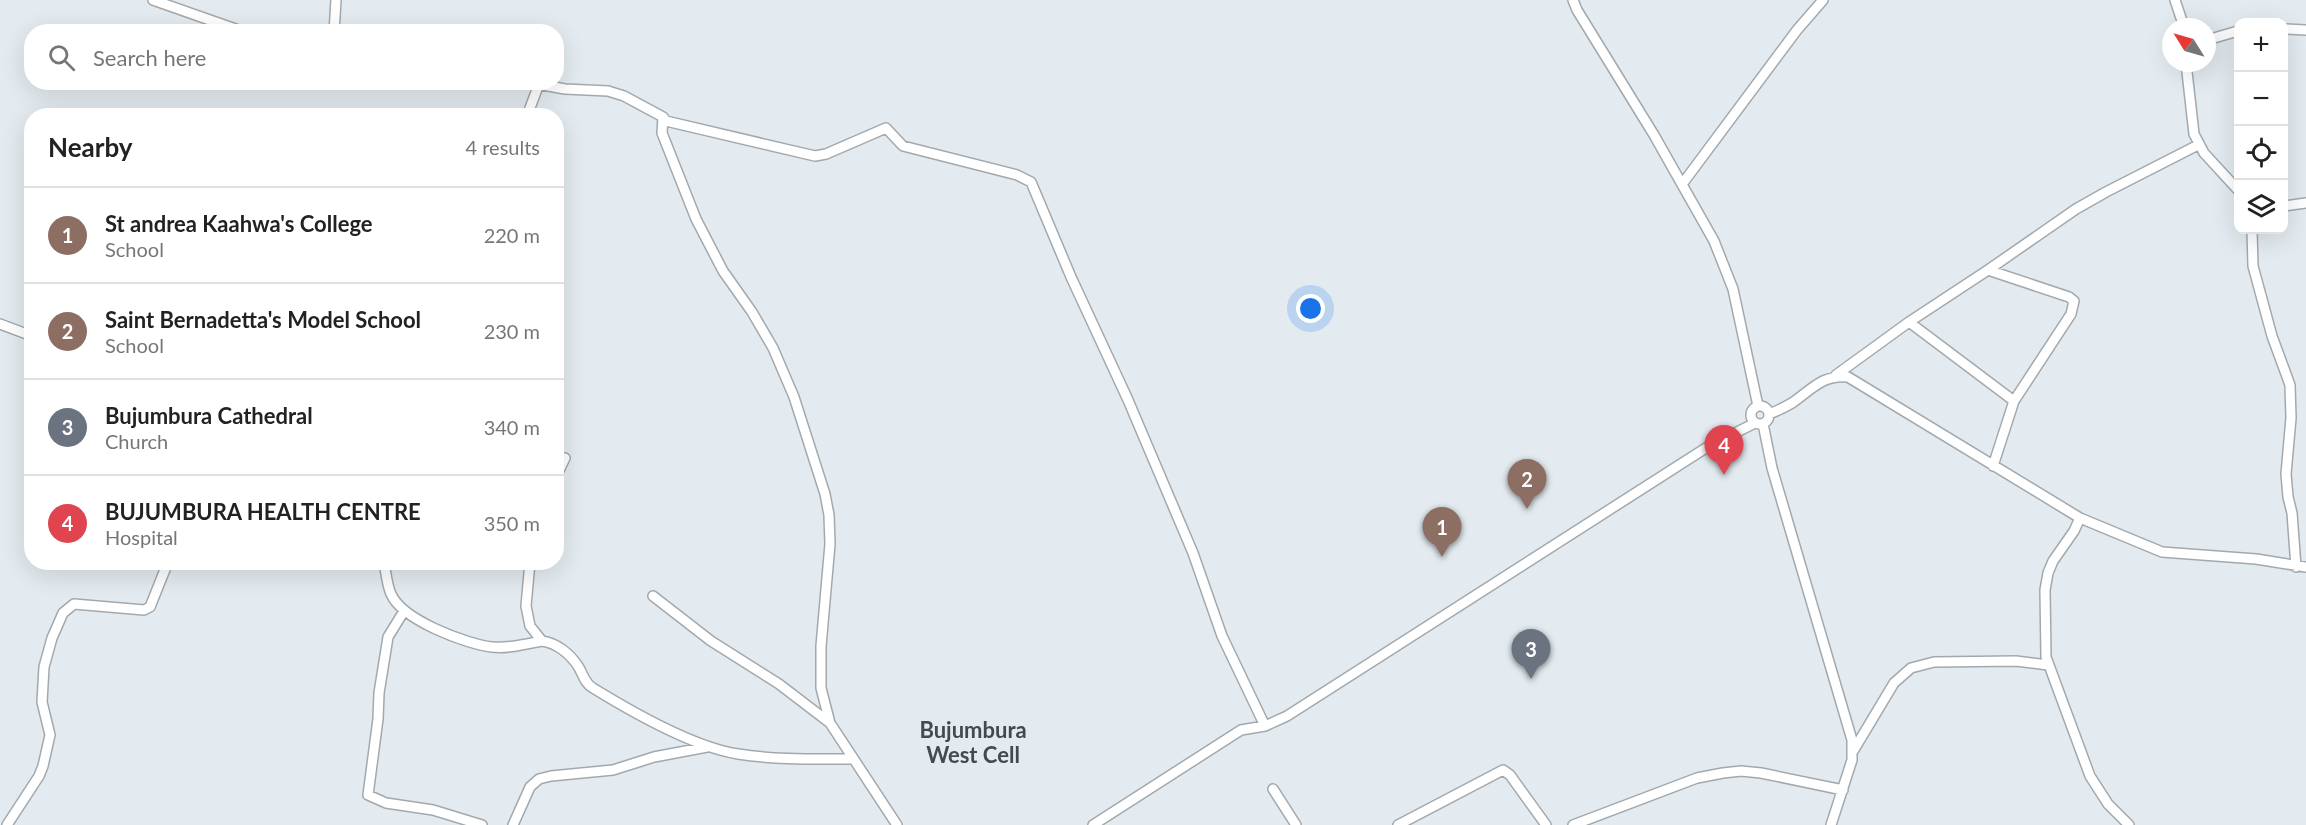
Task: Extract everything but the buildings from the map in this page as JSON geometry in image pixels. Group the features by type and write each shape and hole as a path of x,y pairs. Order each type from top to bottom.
{"street":[{"path":"153,0 221,24"},
{"path":"334,24 336,0"},
{"path":"1573,0 1683,183 1714,241 1733,289 1758,406"},
{"path":"1683,183 1822,0"},
{"path":"2175,0 2181,18"},
{"path":"2288,29 2306,30"},
{"path":"2216,37 2234,32"},
{"path":"2187,72 2194,134 2198,145 2234,186"},
{"path":"564,89 608,91 624,96 663,117 666,121 815,156 826,154 886,128 903,146 1017,175 1031,182 1193,553 1222,636 1265,726"},
{"path":"530,108 537,90"},
{"path":"663,117 662,133 696,219 723,271 752,312 782,366 825,494 829,515 830,544 820,646 821,687 830,723 897,825"},
{"path":"1769,414 1790,404 1825,378 1836,375 1909,322 2076,209 2198,145"},
{"path":"2288,205 2306,203"},
{"path":"1836,375 1848,377 2079,518 2162,552 2256,559 2301,567 2286,474 2291,418 2290,385 2272,336 2253,266 2252,234"},
{"path":"1988,270 2069,297 2074,301 2072,314 2014,401 1993,466"},
{"path":"1909,322 2014,401"},
{"path":"0,324 24,333"},
{"path":"1093,825 1241,730 1265,726 1287,716 1709,446 1759,424 1768,420 1769,414 1764,406 1758,406 1751,414 1759,424 1851,740 1852,753"},
{"path":"2079,518 2074,531 2053,561 2048,573 2045,590 2045,637 2048,665 2090,776 2099,792 2129,825"},
{"path":"7,825 43,766 50,735 42,702 44,667 52,638 63,613 74,604 144,610 150,607 165,570"},
{"path":"386,570 392,596 404,611 443,632 493,647 542,641 554,642 569,656 591,687 655,722 709,747 756,756 793,759 852,759"},
{"path":"529,570 526,606 530,626 542,641"},
{"path":"653,596 711,641 779,684 830,723"},
{"path":"404,611 388,637 368,795 386,803 433,810 482,825"},
{"path":"1831,825 1852,753 1894,683 1911,668 1934,662 2016,661 2048,665"},
{"path":"513,825 530,787 539,779 613,770 654,757 709,747"},
{"path":"1398,825 1503,770 1510,775 1546,825"},
{"path":"1573,825 1697,778 1723,773 1741,771 1761,773 1843,790"},
{"path":"1273,789 1296,825"}],"place":[{"name":"BUJUMBURA HEALTH CENTRE","path":"1724,475"},
{"name":"Saint Bernadetta's Model School","path":"1527,509"},
{"name":"St andrea Kaahwa's College","path":"1442,557"},
{"name":"Bujumbura Cathedral","path":"1531,679"}],"district":[{"name":"Bujumbura West Cell","path":"973,742"}]}
